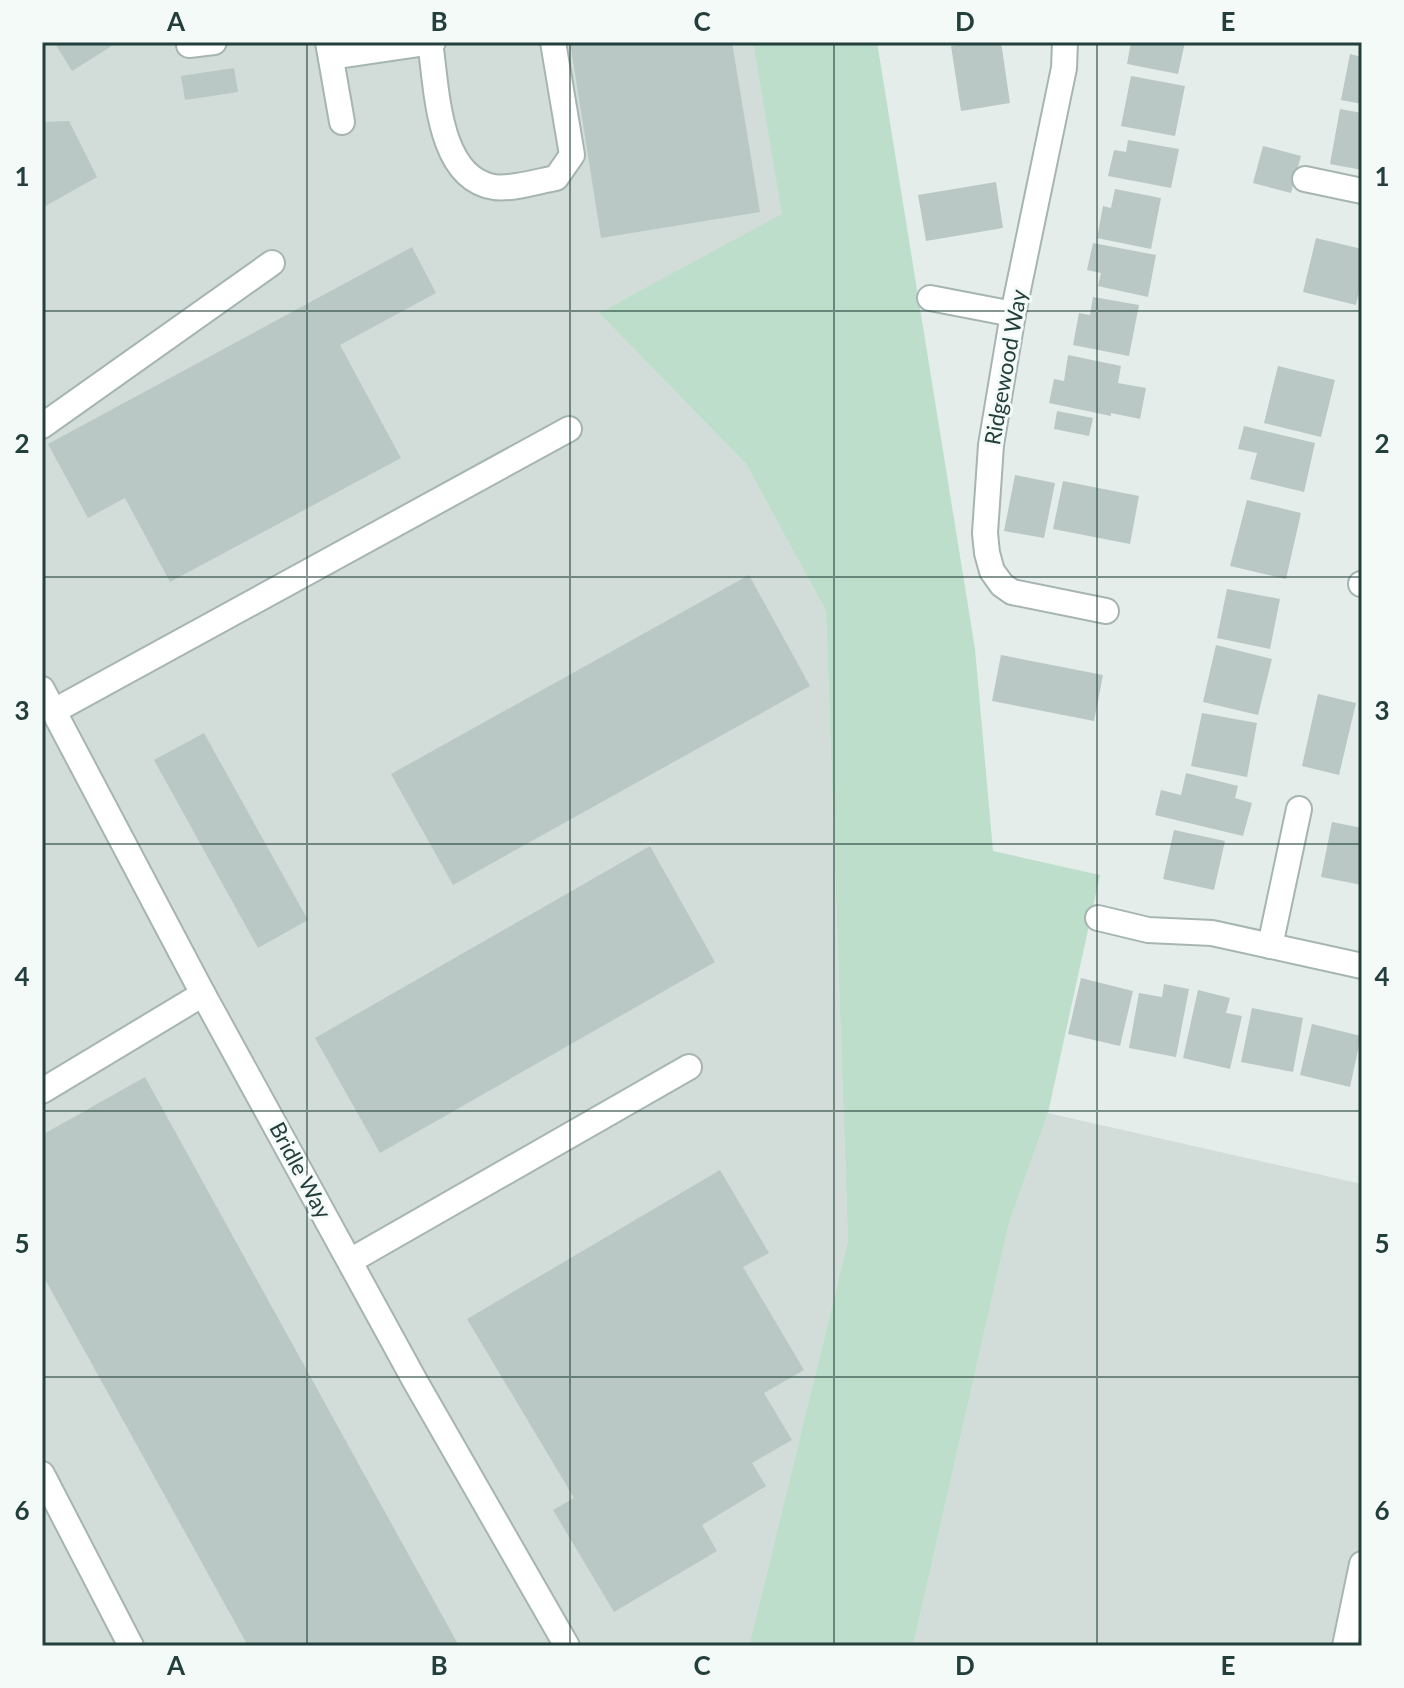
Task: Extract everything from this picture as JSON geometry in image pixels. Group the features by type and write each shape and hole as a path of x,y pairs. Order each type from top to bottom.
{"street":[{"path":"189,45 214,42"},
{"path":"342,122 329,49 431,42 445,139 469,178 495,188 556,178 572,155 553,42"},
{"name":"Ridgewood Way","path":"1065,42 1064,68 1013,314 991,445 985,533 992,571 1002,585 1012,592 1106,611"},
{"path":"1305,179 1362,191"},
{"path":"42,426 272,263"},
{"path":"930,298 1013,314"},
{"path":"54,711 569,429"},
{"name":"Bridle Way","path":"42,689 203,994 415,1381 567,1646"},
{"path":"1270,946 1299,809"},
{"path":"1098,918 1148,930 1212,933 1362,966"},
{"path":"42,1091 203,994"},
{"path":"350,1261 689,1067"},
{"path":"42,1474 131,1646"},
{"path":"1345,1646 1362,1564"}],"shaded area":[{"path":"42,42 753,42 783,215 599,313 746,464 826,611 848,1241 749,1646 42,1646"},
{"path":"1048,1113 1362,1184 1362,1646 913,1646 1009,1223"}],"green space":[{"path":"753,42 877,42 975,649 993,851 1100,875 1048,1113 1009,1223 913,1646 749,1646 848,1241 826,611 746,464 599,313 782,214"}],"building":[{"path":"54,42 118,42 72,71"},
{"path":"570,42 732,42 760,212 601,238"},
{"path":"1001,42 1010,103 961,111 951,46"},
{"path":"1131,42 1185,42 1178,74 1127,64"},
{"path":"1350,54 1362,57 1362,104 1341,100"},
{"path":"234,68 238,92 185,100 181,76"},
{"path":"1131,76 1185,86 1175,136 1121,126"},
{"path":"1340,109 1362,113 1362,170 1330,164"},
{"path":"69,121 97,177 42,208 42,122"},
{"path":"1128,140 1179,149 1171,188 1108,176 1114,150 1126,152"},
{"path":"1263,146 1301,156 1291,193 1253,183"},
{"path":"996,182 1003,228 926,241 918,195"},
{"path":"1115,189 1161,198 1151,249 1097,238 1103,206 1111,208"},
{"path":"1316,238 1362,249 1362,278 1356,305 1303,292"},
{"path":"1093,243 1156,255 1148,297 1098,286 1101,273 1087,270"},
{"path":"412,247 436,293 340,345 401,458 170,582 125,498 88,518 48,444"},
{"path":"1093,297 1139,305 1129,356 1073,345 1079,313 1090,315"},
{"path":"1068,355 1121,366 1118,383 1146,388 1140,419 1049,403 1054,379 1064,381"},
{"path":"1278,366 1335,380 1321,437 1264,423"},
{"path":"1057,411 1093,418 1089,436 1054,429"},
{"path":"1244,426 1315,443 1304,492 1250,479 1257,453 1238,449"},
{"path":"1015,475 1055,483 1044,538 1004,531"},
{"path":"1063,481 1139,496 1130,544 1053,529"},
{"path":"1247,500 1301,513 1286,579 1230,566"},
{"path":"749,575 810,686 453,885 391,774"},
{"path":"1227,589 1280,599 1270,649 1217,638"},
{"path":"1216,645 1272,659 1258,715 1203,702"},
{"path":"1001,655 1103,675 1094,721 992,701"},
{"path":"1318,694 1356,703 1339,775 1302,766"},
{"path":"1202,713 1257,723 1247,777 1191,766"},
{"path":"204,733 308,920 258,948 154,760"},
{"path":"1186,773 1238,786 1235,798 1252,803 1243,836 1155,815 1161,790 1181,795"},
{"path":"1332,822 1362,828 1362,885 1321,877"},
{"path":"1174,830 1225,841 1214,890 1163,879"},
{"path":"650,846 715,962 380,1153 315,1038"},
{"path":"1081,978 1133,991 1120,1046 1068,1034"},
{"path":"1164,984 1189,989 1176,1057 1129,1048 1139,993 1162,997"},
{"path":"1198,990 1230,998 1226,1013 1242,1016 1230,1069 1183,1058"},
{"path":"1252,1008 1303,1018 1293,1072 1241,1062"},
{"path":"1312,1024 1361,1036 1350,1087 1300,1075"},
{"path":"145,1077 459,1646 248,1646 42,1274 42,1135"},
{"path":"720,1170 769,1253 743,1267 804,1370 764,1393 792,1440 752,1463 766,1486 702,1525 717,1551 614,1612 553,1510 574,1498 467,1319"}]}
